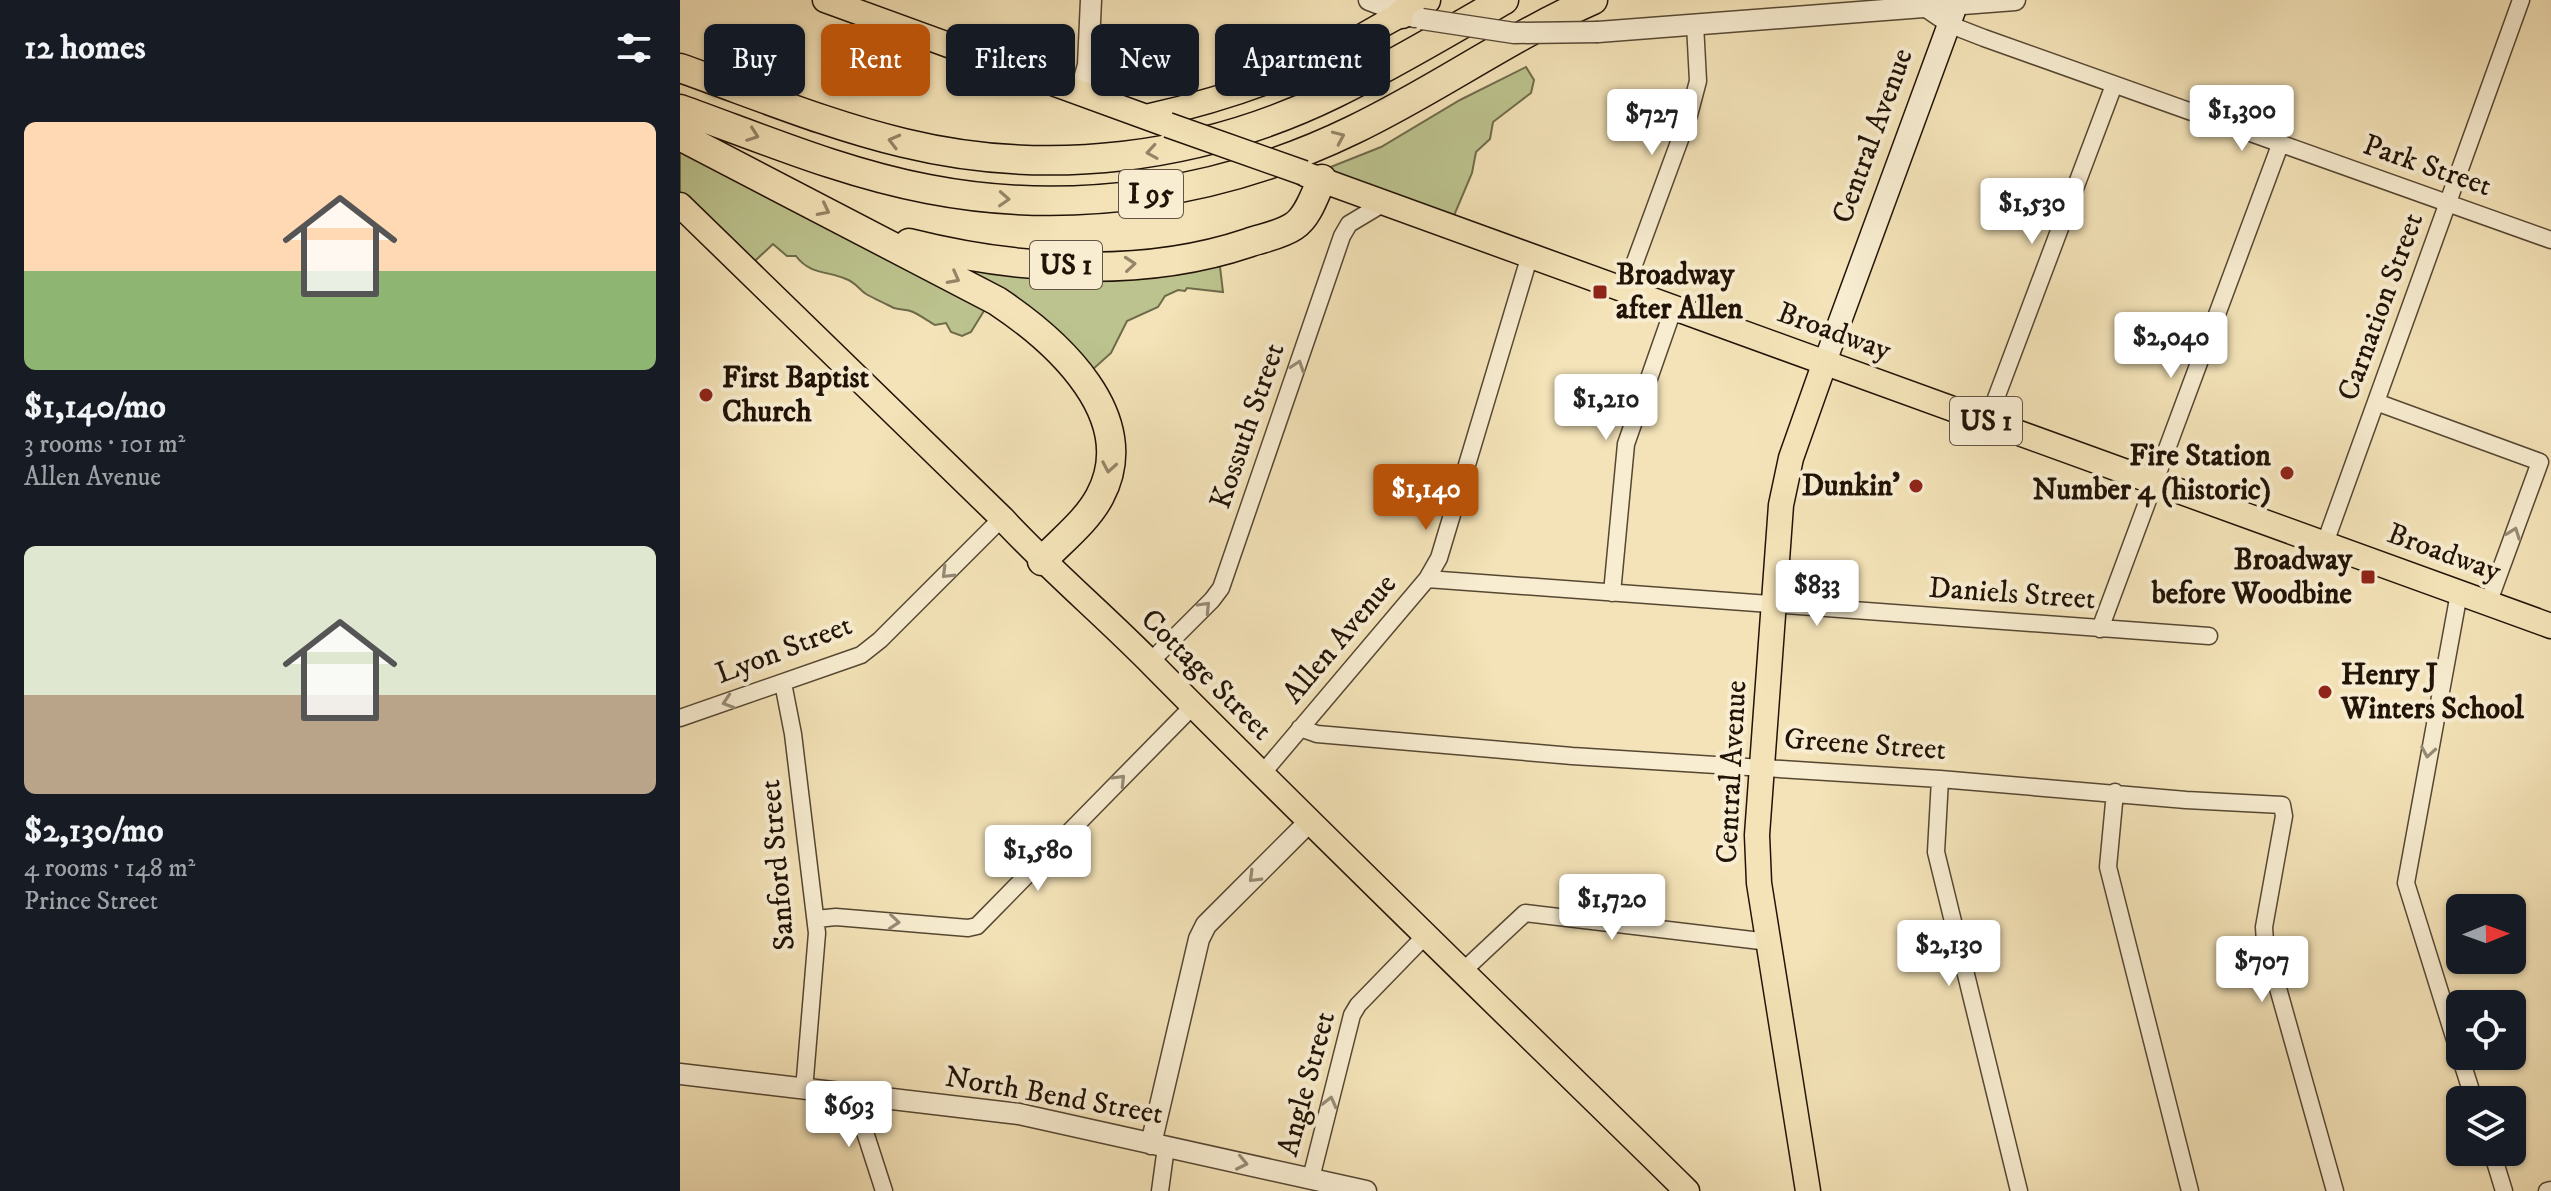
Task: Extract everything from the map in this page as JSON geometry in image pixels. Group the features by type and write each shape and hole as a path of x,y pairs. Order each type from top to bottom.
{"highway":[{"name":"I 95","path":"680,68 850,128 903,143 957,154 1013,160 1094,159 1150,153 1202,142 1284,116 1359,81 1504,0"},
{"name":"I 95","path":"680,109 844,167 926,189 983,198 1040,201 1134,196 1215,181 1274,163 1327,142 1404,103 1529,30 1593,0"},
{"name":"US 1","path":"680,136 860,229 940,251 1007,261 1080,266 1141,263 1221,250 1292,227 1304,214 1313,176"},
{"path":"860,229 1021,317 1063,356 1098,403 1107,421 1111,442 1108,478 1090,511 1042,561"}],"main road":[{"name":"Broadway","path":"825,0 866,7 1080,93 2551,626"},
{"name":"Central Avenue","path":"1808,1191 1757,859 1785,479 1954,10"},
{"path":"1157,121 1257,86 1329,55 1417,11"},
{"name":"Cottage Street","path":"681,207 1002,518 1042,561 1150,662 1261,775 1687,1191"}],"street":[{"path":"1080,93 1088,65 1091,0"},
{"path":"1369,0 1485,31 1514,33 1598,32 1926,9 1954,10 2015,0"},
{"name":"Carnation Street","path":"2325,543 2521,0"},
{"name":"Park Street","path":"1954,10 2114,85 2551,240"},
{"path":"1625,289 1689,115 1698,81 1695,24"},
{"path":"1987,422 2114,85"},
{"path":"2100,629 2280,145"},
{"name":"Kossuth Street","path":"1150,662 1221,588 1342,236 1349,224 1384,203"},
{"name":"Allen Avenue","path":"1261,775 1427,579 1439,558 1530,255"},
{"path":"1612,593 1626,444 1674,307"},
{"path":"2376,402 2540,462 2488,604"},
{"name":"Lyon Street","path":"680,718 850,660 870,648 1002,518"},
{"name":"Daniels Street","path":"1427,579 2209,636"},
{"path":"2446,1011 2406,883 2459,593"},
{"name":"Sanford Street","path":"783,683 790,713 816,919 804,1090"},
{"path":"816,919 836,917 968,928 977,926 1193,706"},
{"name":"Greene Street","path":"1300,728 1317,734 1572,756 1762,766 2282,805 2284,816 2264,927 2265,942 2335,1191"},
{"path":"1940,779 1936,852 2019,1191"},
{"path":"2115,792 2108,867 2190,1191"},
{"path":"1160,1191 1158,1145 1199,939 1206,925 1309,822"},
{"path":"1463,971 1525,913 1769,942"},
{"name":"Angle Street","path":"1311,1178 1352,1015 1425,936"},
{"name":"North Bend Street","path":"680,1074 1019,1114 1366,1191"},
{"path":"853,1095 884,1191"},
{"path":"2496,1166 2504,1191"}],"green space":[{"path":"1526,67 1534,80 1531,93 1493,122 1490,139 1476,152 1472,173 1450,225 1313,174 1381,147 1460,100"},
{"path":"680,149 939,263 1218,250 1223,292 1187,288 1165,296 1158,307 1127,321 1111,353 1081,380 987,306 971,332 962,336 951,332 946,323 935,325 913,312 894,308 871,297 840,276 813,270 796,256 787,256 773,244 742,273 680,216"}],"place":[{"name":"Broadway after Allen","path":"1600,292"},
{"name":"First Baptist Church","path":"706,395"},
{"name":"Fire Station Number 4 (historic)","path":"2287,473"},
{"name":"Dunkin'","path":"1916,486"},
{"name":"Broadway before Woodbine","path":"2368,577"},
{"name":"Henry J Winters School","path":"2325,692"}]}
